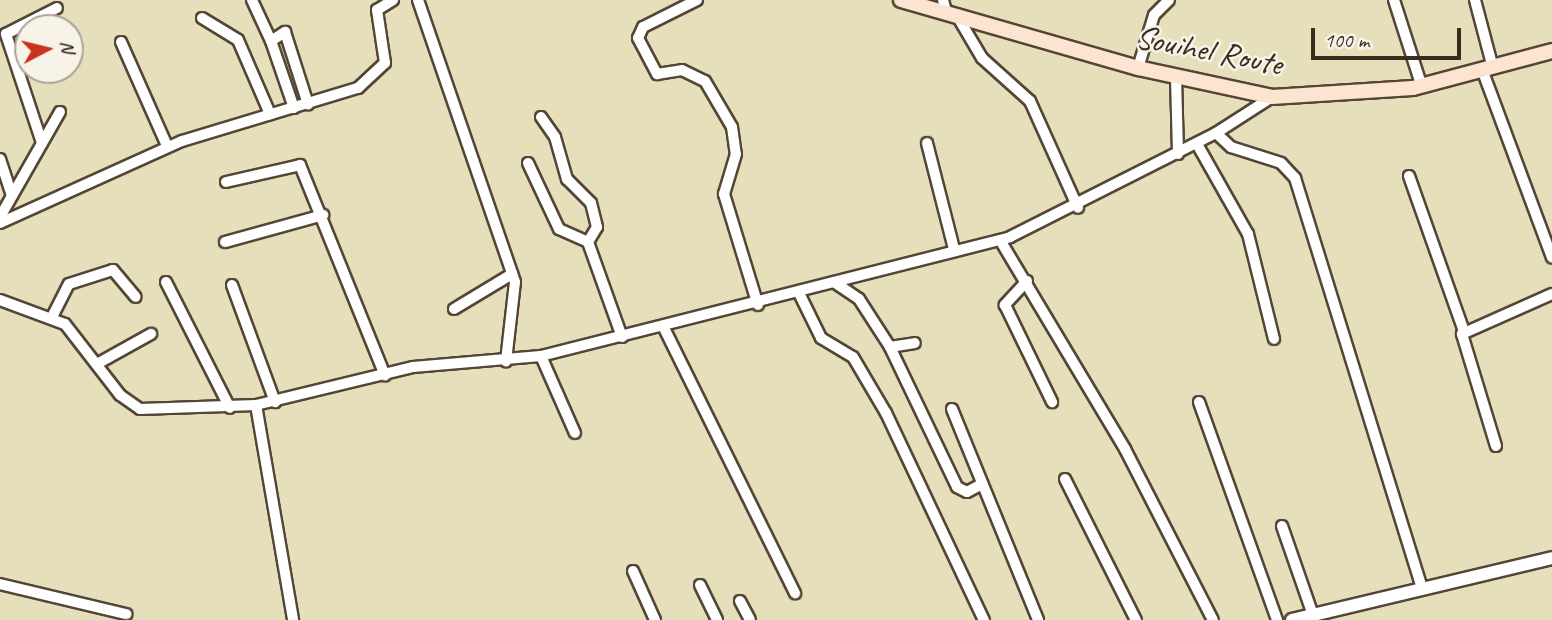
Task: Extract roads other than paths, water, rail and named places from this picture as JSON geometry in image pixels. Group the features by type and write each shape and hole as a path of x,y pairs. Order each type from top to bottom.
{"main road":[{"name":"Souihel Route","path":"901,0 948,8 1138,68 1272,97 1422,87 1552,51"}],"street":[{"path":"252,0 271,41 294,108"},
{"path":"2,220 27,212 167,146 358,88 382,68 377,10 394,0"},
{"path":"418,0 512,274 516,291 506,361"},
{"path":"697,0 643,27 638,38 657,74 682,69 705,81 732,127 736,153 724,194 758,305"},
{"path":"1138,68 1154,15 1169,0"},
{"path":"1394,0 1422,87"},
{"path":"1475,0 1488,70 1552,258"},
{"path":"42,143 6,34 57,8"},
{"path":"948,8 982,58 1030,101 1078,208"},
{"path":"202,18 238,40 270,114"},
{"path":"271,41 290,34 309,104"},
{"path":"121,42 167,146"},
{"path":"1177,77 1178,154"},
{"path":"0,300 52,317 140,410 230,408 275,402 385,375 541,356 758,305 954,249 1000,240 1078,208 1197,144 1272,97"},
{"path":"2,220 12,194 60,112"},
{"path":"541,117 555,137 567,179 591,202 597,227 588,242"},
{"path":"1216,133 1231,147 1281,163 1296,178 1422,588"},
{"path":"927,143 954,249"},
{"path":"1197,144 1248,234 1274,339"},
{"path":"0,159 12,194"},
{"path":"226,182 298,163 323,215 385,375"},
{"path":"528,163 559,229 588,242 622,337"},
{"path":"1409,176 1464,331 1464,353 1496,446"},
{"path":"225,242 323,215"},
{"path":"1000,240 1120,439 1213,620"},
{"path":"52,317 69,284 113,270 136,297"},
{"path":"454,309 512,274"},
{"path":"1027,281 1005,305 1052,402"},
{"path":"166,282 230,408"},
{"path":"834,282 859,299 890,347 957,487 967,492 982,484"},
{"path":"232,285 275,402"},
{"path":"799,293 821,338 853,357 886,413 984,620"},
{"path":"1464,331 1552,294"},
{"path":"664,328 795,593"},
{"path":"97,364 151,334"},
{"path":"890,347 915,343"},
{"path":"541,356 575,433"},
{"path":"1199,402 1277,620"},
{"path":"256,405 293,620"},
{"path":"952,409 1038,620"},
{"path":"1065,479 1136,620"},
{"path":"1282,526 1313,615"},
{"path":"1292,620 1552,558"},
{"path":"633,571 655,620"},
{"path":"0,584 126,614"},
{"path":"700,585 717,620"},
{"path":"740,601 750,620"}]}
